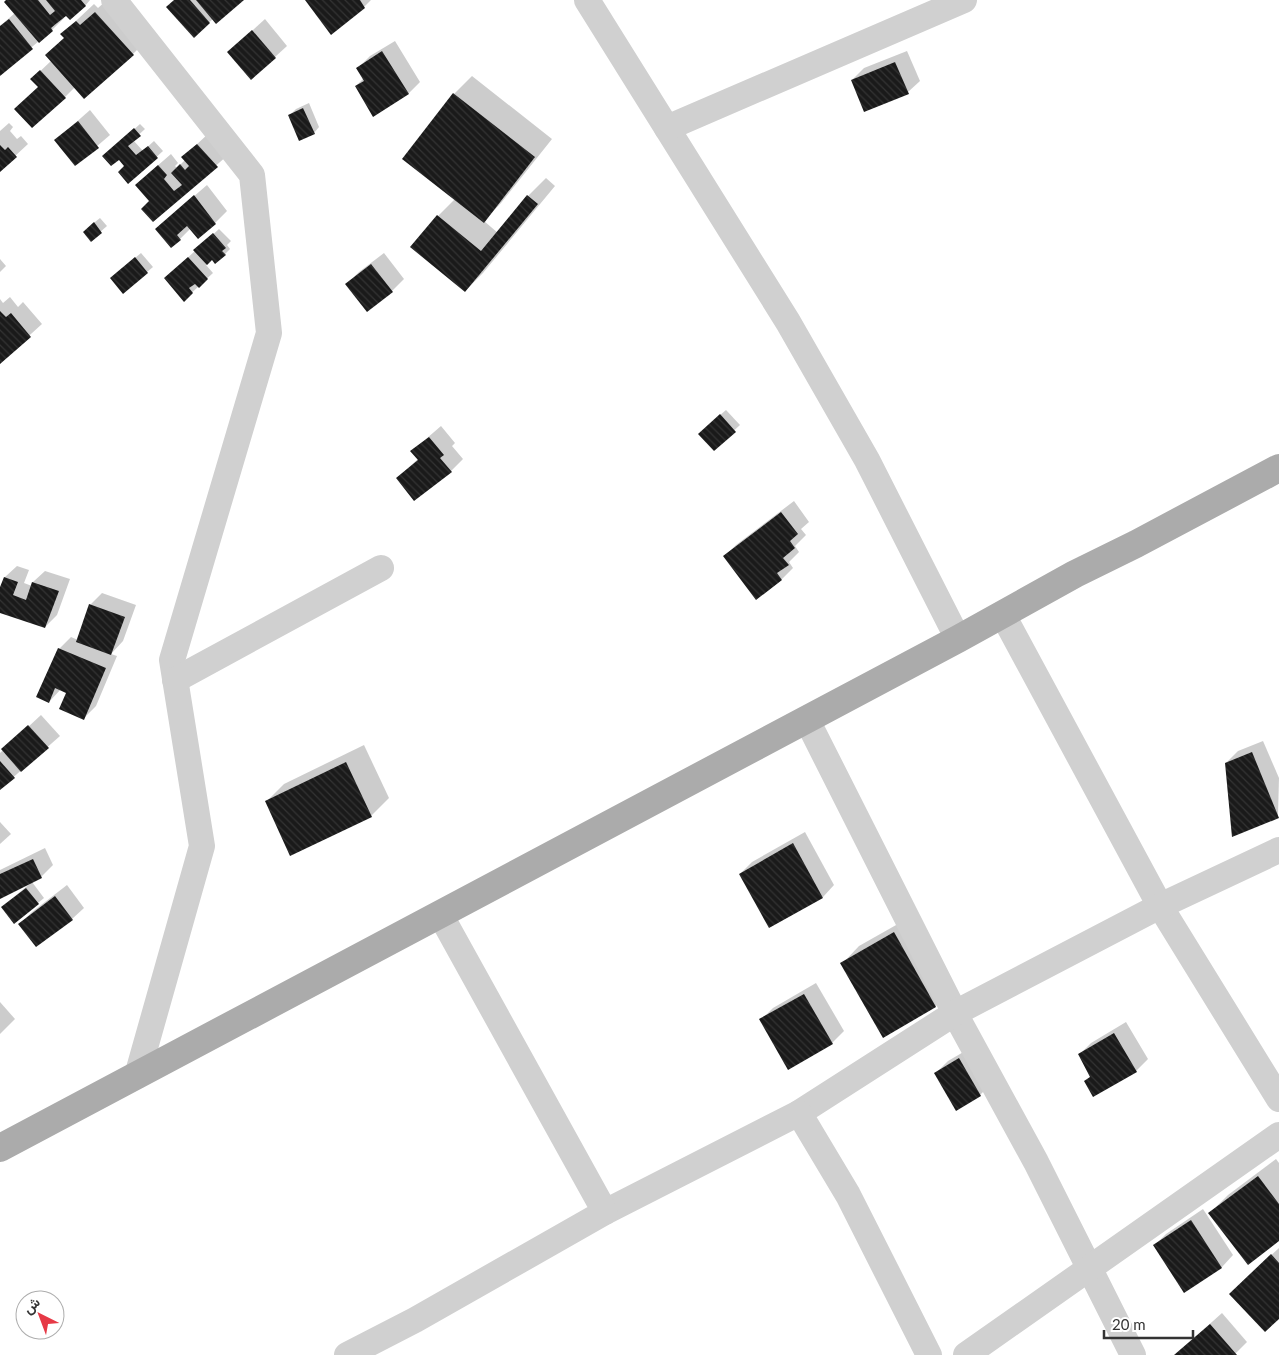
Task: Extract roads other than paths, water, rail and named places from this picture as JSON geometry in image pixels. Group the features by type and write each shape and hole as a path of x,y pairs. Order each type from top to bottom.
{"main road":[{"path":"0,1148 1003,615 1075,574 1136,544 1279,468"}],"street":[{"path":"114,0 252,175 269,333 172,660 202,846 136,1076"},
{"path":"587,0 788,322 862,452 958,639"},
{"path":"667,128 964,0"},
{"path":"175,680 381,568"},
{"path":"1003,615 1160,906 1279,1100"},
{"path":"806,720 955,1013 1036,1162 1133,1355"},
{"path":"347,1355 415,1320 605,1212 799,1113 955,1013 1160,906 1279,850"},
{"path":"440,914 605,1212"},
{"path":"799,1113 848,1195 929,1355"},
{"path":"966,1355 1279,1135"}]}
